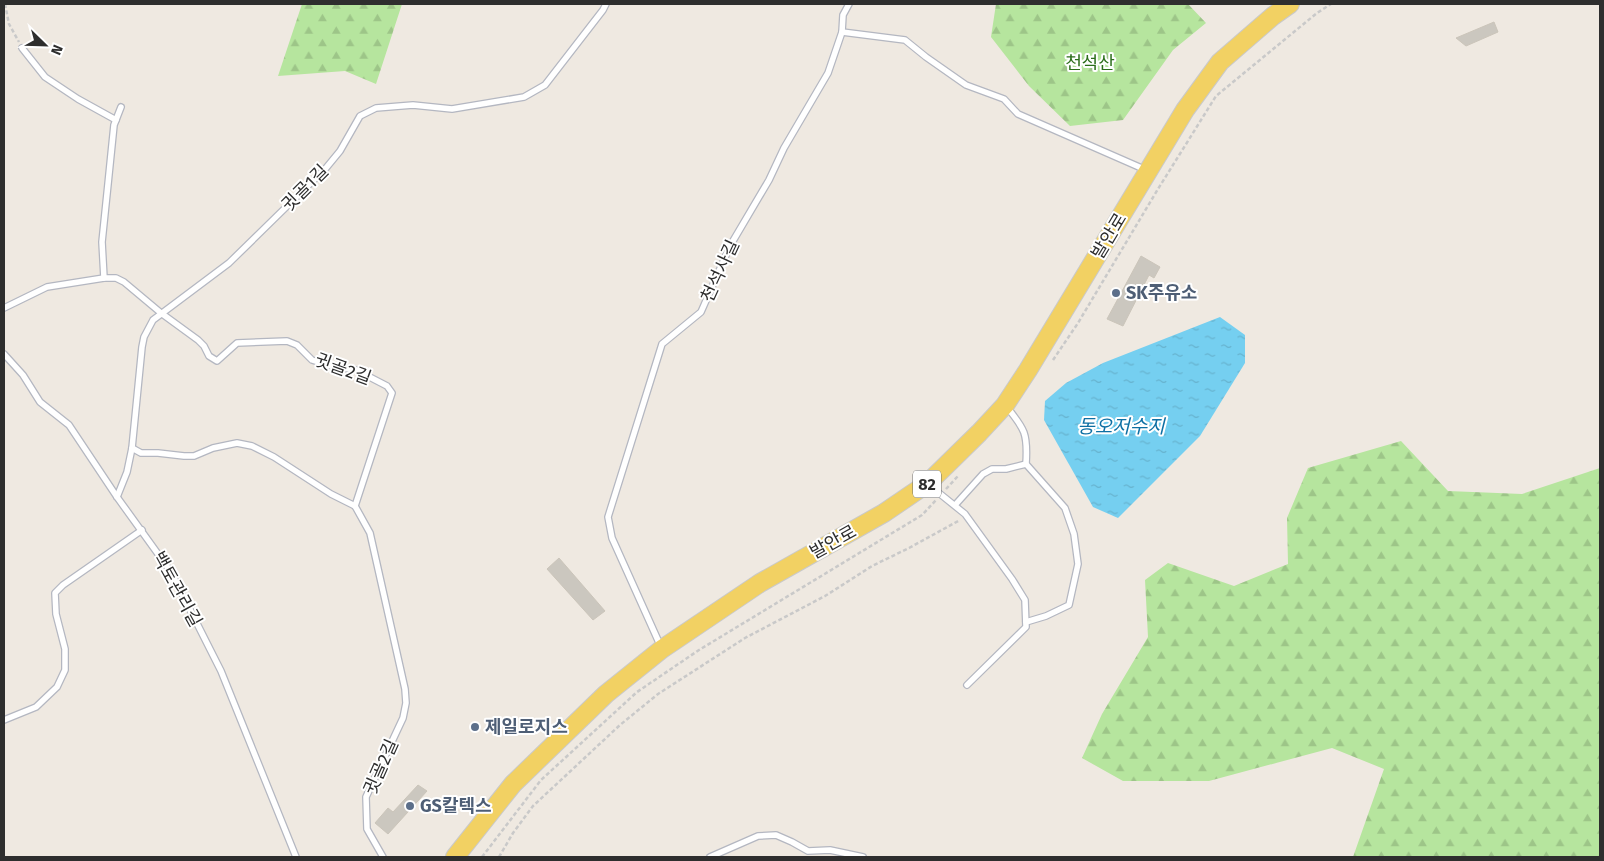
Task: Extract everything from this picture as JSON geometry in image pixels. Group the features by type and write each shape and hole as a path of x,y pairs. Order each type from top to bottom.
{"main road":[{"name":"발안로","path":"455,857 513,784 606,694 662,649 760,583 884,513 934,489 1005,405 1052,332 1185,110 1220,62 1273,16 1290,4"}],"lane":[{"name":"귓골1길","path":"117,497 127,472 132,448 144,337 153,320 229,263 326,168 340,151 360,116 376,108 413,105 452,109 524,97 545,85 606,4"},
{"name":"천석사길","path":"662,649 612,538 608,518 662,344 701,312 730,246 828,73 842,32 843,15 849,4"},
{"path":"842,32 905,40 966,85 1004,99 1018,114 1148,171"},
{"path":"22,48 45,77 78,99 116,120"},
{"path":"4,308 47,287 104,278 102,242 114,125 121,107"},
{"name":"귓골2길","path":"104,278 116,278 124,282 204,346 209,356 217,361 237,343 287,341 296,345 312,360 356,370 387,386 392,393 355,506 370,533 405,689 406,702 403,718 366,797 367,829 383,857"},
{"name":"백토관리길","path":"4,354 23,374 40,402 69,425 117,497 171,572 221,671 296,857"},
{"path":"1005,405 1022,425 1027,444 1026,464 1065,508 1074,534 1078,564 1069,605 1046,616 1026,622"},
{"path":"132,448 141,453 194,456 212,448 237,443 252,446 331,494 355,506"},
{"path":"956,504 983,474 992,469 1006,469 1026,464"},
{"path":"934,489 956,504 966,514 1025,600 1026,627 967,685"},
{"path":"4,720 36,707 57,687 65,670 65,649 56,614 55,593 63,585 142,530"},
{"path":"710,857 758,836 776,836 808,851 830,850 864,857"}],"path":[{"path":"5,4 9,24 22,48"},
{"path":"1052,362 1078,323 1216,96 1317,13 1331,4"},
{"path":"482,857 541,780 637,692 699,650 922,515 934,489 961,473"},
{"path":"499,857 532,806 620,725 658,694 745,638 825,596 872,566 960,520 966,514"}],"green space":[{"path":"302,4 402,4 376,84 345,71 278,76"},
{"name":"천석산","path":"996,4 1188,4 1206,23 1173,50 1123,120 1070,126 1029,86 991,37"},
{"path":"1401,441 1448,491 1522,494 1600,468 1600,857 1353,857 1384,769 1332,748 1209,781 1123,781 1082,758 1102,714 1148,637 1145,580 1168,563 1234,586 1288,564 1287,518 1308,468"}],"water":[{"name":"동오저수지","path":"1220,317 1245,335 1245,363 1200,436 1118,518 1093,507 1044,420 1045,401 1066,383 1103,363"}],"building":[{"path":"1494,22 1498,32 1466,46 1456,38"},
{"path":"1141,256 1160,267 1154,278 1149,275 1123,326 1107,319"},
{"path":"559,558 605,611 593,620 547,569"},
{"path":"418,785 427,791 388,834 375,823 388,808 393,812"}],"place":[{"name":"SK주유소","path":"1116,293"},
{"name":"제일로지스","path":"475,727"},
{"name":"GS칼텍스","path":"410,806"}]}
